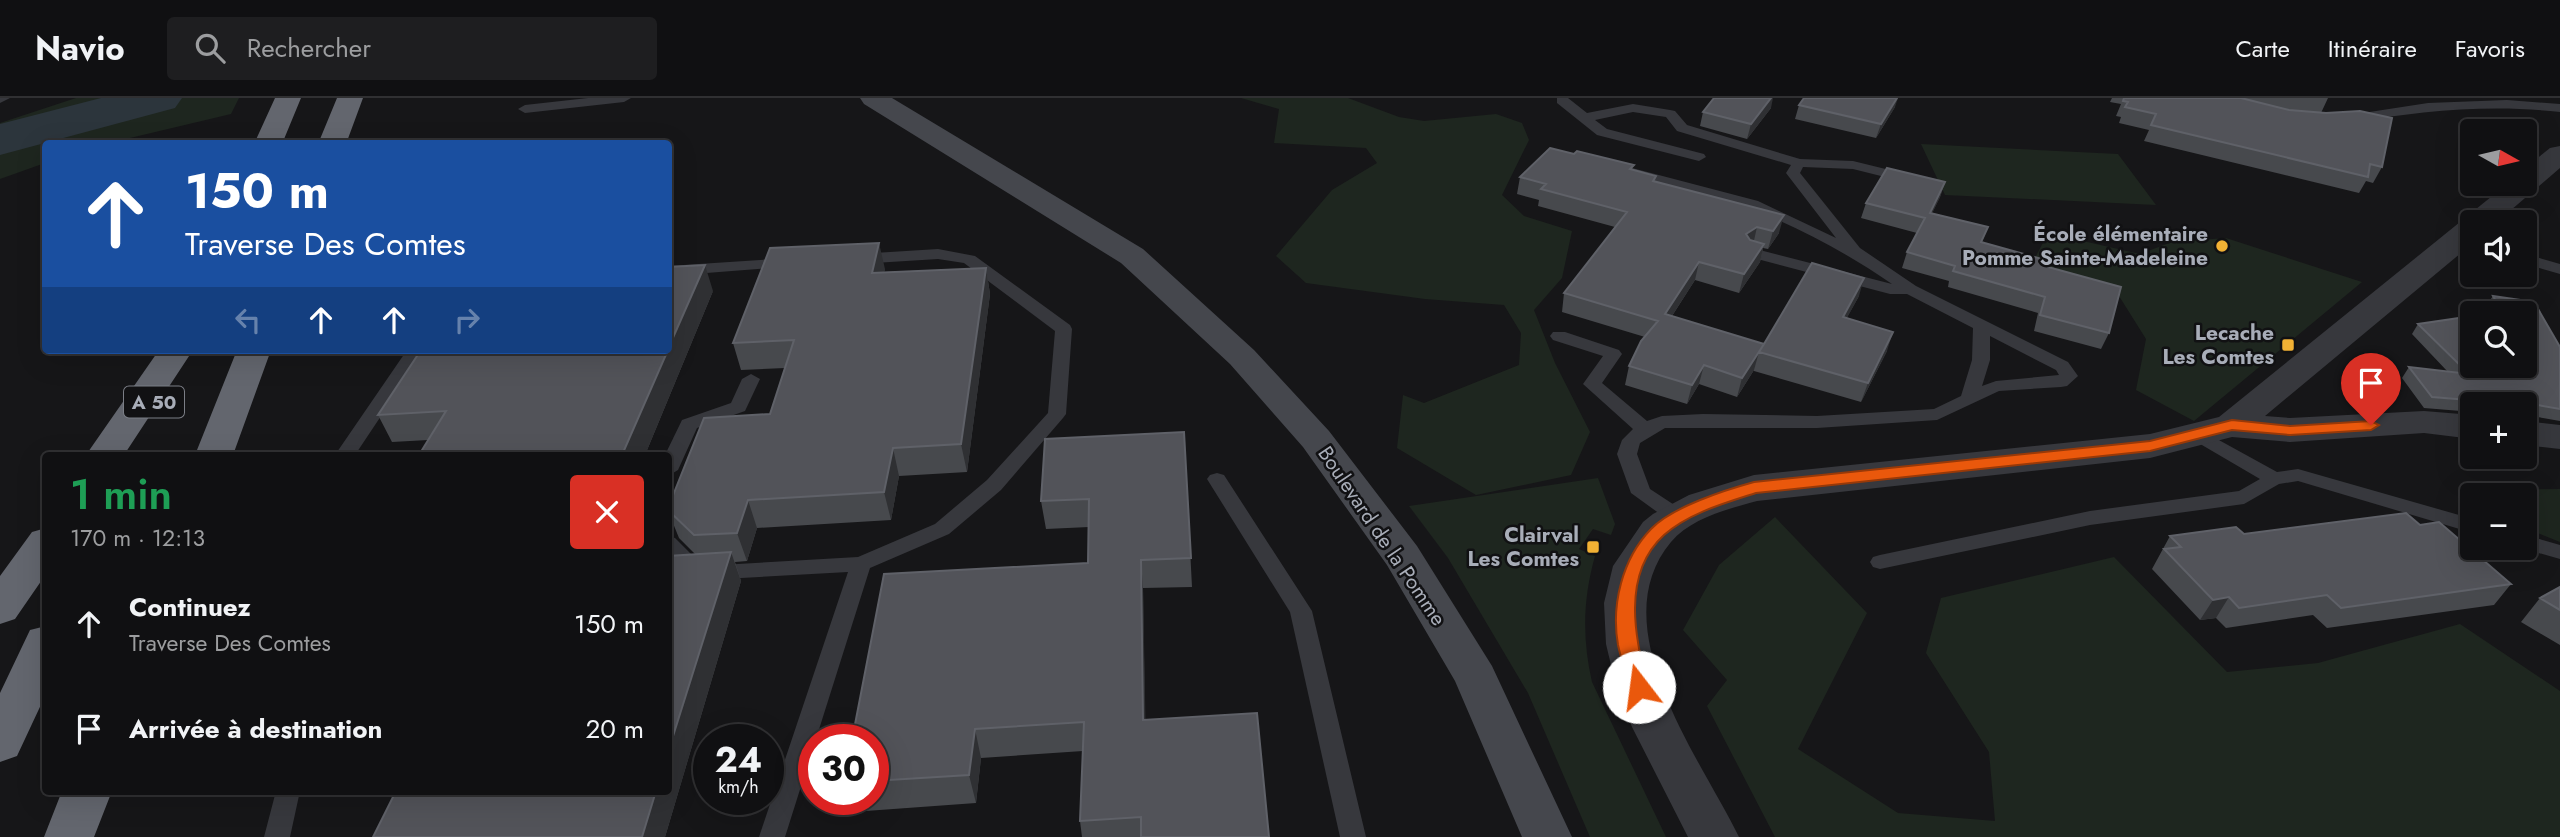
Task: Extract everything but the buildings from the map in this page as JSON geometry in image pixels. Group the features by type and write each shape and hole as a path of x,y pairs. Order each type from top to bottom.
{"highway":[{"path":"270,140 288,98"},
{"path":"334,140 350,98"},
{"path":"107,452 174,354"},
{"name":"A 50","path":"131,452 175,354"},
{"path":"215,452 252,354"},
{"path":"0,608 42,547"},
{"path":"0,743 42,651"},
{"path":"69,837 85,795"}],"main road":[{"name":"Boulevard de la Pomme","path":"873,98 1132,256 1260,377 1316,439 1402,556 1476,678 1547,837"}],"street":[{"path":"2538,172 2560,154"},
{"path":"2495,210 2511,196"},
{"path":"2215,429 2460,240"},
{"path":"1714,837 1639,687 1627,645 1625,615 1628,585 1639,557 1657,532 1678,517 1701,505 1754,488 2150,446 2215,429 2290,430 2424,422 2460,426"},
{"path":"2537,434 2560,437"}],"lane":[{"path":"524,109 624,98"},
{"path":"2408,98 2426,106"},
{"path":"2335,122 2487,98 2514,99 2560,108"},
{"path":"1562,100 1602,132 1699,157"},
{"path":"1583,118 1633,108 1670,114 1682,128 1799,163 1853,165 1926,183"},
{"path":"1799,163 1793,173 1799,183 1854,251"},
{"path":"1616,168 1735,199 1771,212 1830,243 1854,251 1910,289 2062,366 2069,376 2061,382 1996,386 1937,414 1817,422 1662,422 1644,429 1631,440 1627,454 1641,493 1678,517"},
{"path":"1752,253 1889,289 1910,289"},
{"path":"672,575 861,564 942,529 994,485 1057,414 1064,329 969,259 938,254 845,260"},
{"path":"672,271 805,262"},
{"path":"2537,262 2560,269"},
{"path":"1969,400 1981,360 1982,325"},
{"path":"1559,336 1613,354 1592,384 1644,429"},
{"path":"347,452 413,354"},
{"path":"672,461 689,424 739,407 751,379"},
{"path":"2215,429 2274,479"},
{"path":"1880,562 2090,518 2244,497 2274,479 2298,475 2460,522"},
{"path":"1217,480 1301,611 1353,837"},
{"path":"2537,545 2560,552"},
{"path":"672,548 698,573"},
{"path":"772,837 861,564"},
{"path":"277,837 287,795"}],"shaded area":[{"path":"76,98 239,98 231,114 122,140 42,140 42,164 0,179 0,123"},
{"path":"1241,98 1348,98 1399,117 1424,121 1496,114 1522,123 1529,140 1502,195 1524,216 1572,231 1562,278 1534,310 1555,363 1590,432 1571,475 1476,495 1397,448 1403,395 1424,403 1519,365 1521,333 1504,305 1425,299 1306,283 1276,256 1332,190 1377,163 1366,148 1274,143 1279,109"},
{"path":"1921,144 2118,154 2156,205 1945,195"},
{"path":"2048,233 2140,254 2172,242 2226,238 2362,282 2194,421 2136,390 2146,339 2119,296 2034,260"},
{"path":"1598,478 1615,524 1611,535 1593,529 1579,549 1595,556 1585,619 1592,682 1666,837 1590,837 1528,693 1448,558 1409,506"},
{"path":"2537,489 2560,489 2560,542 2537,533"},
{"path":"1775,517 1867,613 1798,749 1898,813 1995,821 1989,752 1926,653 1941,598 2114,557 2227,672 2318,663 2460,624 2560,691 2560,837 1775,837 1707,706 1727,680 1683,630 1719,565"}],"waterway":[{"path":"0,140 158,98"}],"place":[{"name":"École élémentaire Pomme Sainte-Madeleine","path":"2222,246"},
{"name":"Lecache Les Comtes","path":"2288,345"},
{"name":"Clairval Les Comtes","path":"1593,547"}],"route":[{"path":"1639,687 1627,645 1625,615 1628,585 1639,557 1657,532 1701,505 1754,488 2150,446 2232,425 2290,430 2371,425"}]}
